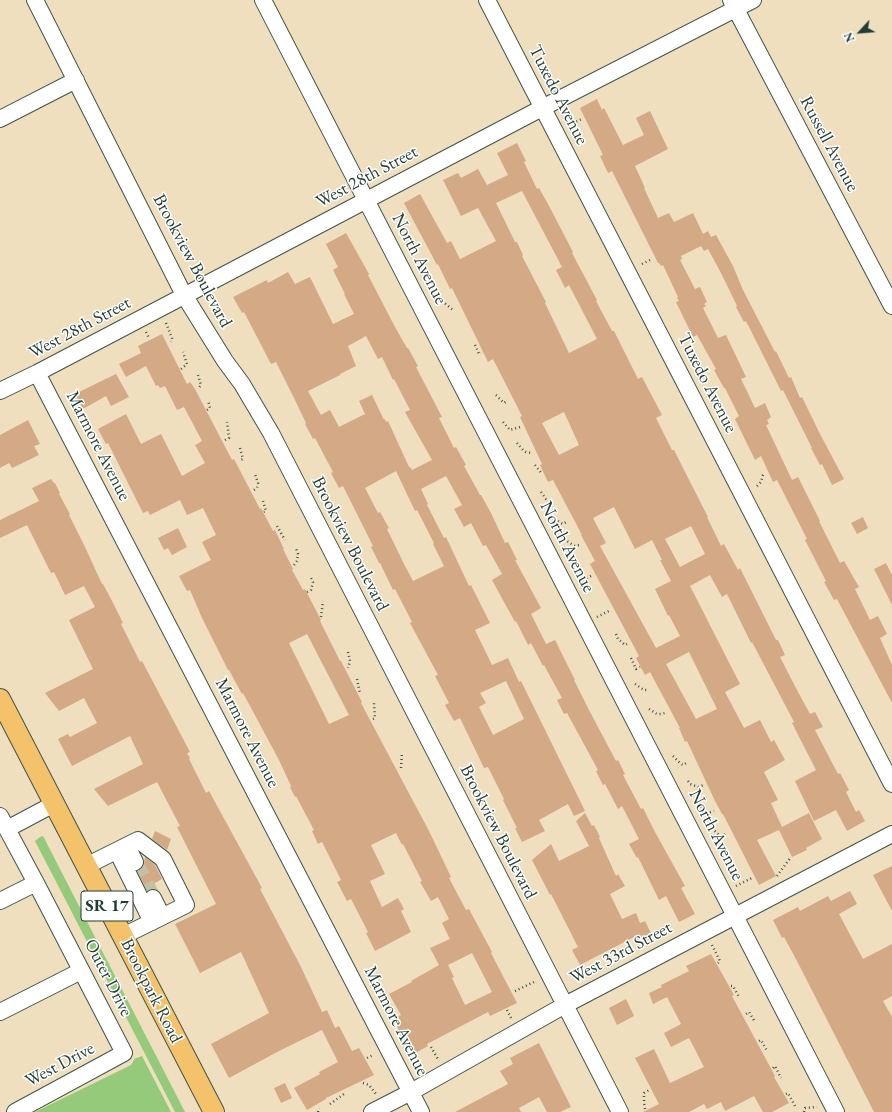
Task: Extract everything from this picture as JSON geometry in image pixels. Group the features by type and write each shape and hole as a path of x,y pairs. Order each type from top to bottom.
{"main road":[{"name":"Brookpark Road","path":"0,699 214,1112"}],"street":[{"name":"Brookview Boulevard","path":"34,0 184,295 242,384 271,433 620,1112"},
{"name":"North Avenue","path":"263,0 836,1112"},
{"name":"Tuxedo Avenue","path":"487,0 892,784"},
{"name":"West 28th Street","path":"0,391 38,373 542,108 734,4 753,0"},
{"name":"Russell Avenue","path":"734,4 892,306"},
{"path":"0,119 76,80"},
{"name":"Marmore Avenue","path":"38,373 421,1112"},
{"path":"4,822 54,804"},
{"name":"Outer Drive","path":"4,822 124,1053"},
{"name":"West 33rd Street","path":"372,1112 411,1092 565,1005 892,834"},
{"path":"86,866 138,840 163,859 186,905 122,936"},
{"path":"122,848 135,862"},
{"path":"122,848 157,919"},
{"path":"0,901 36,883"},
{"path":"153,898 157,919"},
{"path":"0,1012 81,971"},
{"name":"West Drive","path":"15,1112 124,1053"}],"path":[{"path":"569,125 582,119"},
{"path":"642,264 650,260"},
{"path":"417,267 428,262"},
{"path":"442,301 453,310"},
{"path":"166,323 172,338 171,342"},
{"path":"146,332 149,338"},
{"path":"475,345 479,354 481,353"},
{"path":"181,369 187,364 183,352"},
{"path":"198,375 201,385 198,389"},
{"path":"496,395 504,403 507,401"},
{"path":"207,410 210,408 208,400"},
{"path":"226,440 229,438 227,422"},
{"path":"502,422 510,430 520,427"},
{"path":"517,443 523,450 531,453"},
{"path":"240,448 243,459 240,460"},
{"path":"535,465 542,474"},
{"path":"757,486 761,482 765,473"},
{"path":"254,490 257,488 258,483 256,474"},
{"path":"541,492 546,499 553,500"},
{"path":"263,501 266,511 264,512"},
{"path":"551,517 563,524 568,521"},
{"path":"277,526 285,540"},
{"path":"564,539 575,546 579,545"},
{"path":"294,565 297,561 298,554 296,548"},
{"path":"307,592 311,590 313,582 310,576"},
{"path":"579,581 591,576"},
{"path":"321,617 323,601"},
{"path":"597,617 609,611"},
{"path":"616,634 618,639 625,645 627,644"},
{"path":"348,652 350,661 348,668"},
{"path":"631,658 636,669 640,667"},
{"path":"357,679 360,694"},
{"path":"635,684 644,690 649,690"},
{"path":"373,719 375,718 374,703"},
{"path":"649,709 657,714 665,713"},
{"path":"401,768 402,752"},
{"path":"673,756 683,765 688,762"},
{"path":"688,781 690,784 698,787 704,785"},
{"path":"699,803 705,812 708,813 714,811"},
{"path":"712,828 719,835 722,836 725,834"},
{"path":"775,879 791,857"},
{"path":"736,886 752,878"},
{"path":"711,943 720,961 718,963"},
{"path":"515,991 534,982"},
{"path":"731,986 733,986 739,997"},
{"path":"507,1010 511,1018"},
{"path":"746,1014 749,1012 755,1022"},
{"path":"759,1041 761,1040 767,1051"},
{"path":"431,1047 440,1062"},
{"path":"367,1058 373,1055"},
{"path":"773,1068 775,1066 781,1078"},
{"path":"363,1083 368,1085 378,1096"},
{"path":"645,1109 644,1094 649,1090"},
{"path":"330,1104 344,1094 342,1093"},
{"path":"786,1094 788,1093 795,1106"},
{"path":"804,1112 805,1108 817,1107"},
{"path":"318,1112 319,1108"}],"green space":[{"path":"43,836 185,1112 175,1112 35,841"},
{"path":"142,1056 171,1112 35,1112 131,1065 134,1059"}],"building":[{"path":"597,99 602,110 604,108 623,145 644,135 636,118 650,111 668,149 635,166 658,218 669,213 674,222 693,213 703,234 708,231 711,237 716,235 733,266 743,290 775,352 776,351 789,378 791,377 800,398 802,397 844,479 832,485 822,464 820,465 783,390 781,391 746,321 744,322 736,307 737,306 708,249 704,251 701,246 681,256 682,259 680,260 695,289 700,287 707,302 704,304 706,306 703,308 718,338 726,335 746,377 741,379 755,408 765,403 771,417 767,420 769,424 766,425 792,480 798,477 840,563 844,561 859,587 855,589 870,620 878,616 887,634 880,638 892,665 892,703 837,599 834,600 824,582 826,581 805,540 807,539 777,480 773,482 761,456 755,460 735,419 739,416 714,370 716,369 697,335 693,337 676,302 679,301 677,298 678,297 663,265 661,266 658,263 612,171 608,173 600,156 603,155 580,108"},
{"path":"517,143 537,189 539,188 548,204 597,300 596,301 612,331 614,331 638,379 642,377 662,415 656,418 672,450 674,450 721,546 724,544 738,570 740,568 776,640 778,640 785,655 780,657 797,690 810,714 815,712 823,727 815,730 838,774 840,773 849,790 846,792 856,812 859,810 865,821 847,831 836,810 814,821 795,781 816,770 792,723 794,722 752,642 751,643 727,594 722,597 710,575 690,586 740,684 725,692 744,728 760,720 771,742 774,740 785,760 764,772 778,800 771,803 782,827 809,813 822,839 806,848 807,850 792,857 779,830 757,840 776,876 759,885 715,801 687,741 685,742 680,728 650,672 645,675 636,658 639,656 590,564 595,561 553,480 548,482 540,465 542,464 520,417 522,416 493,359 488,362 452,288 450,289 438,264 437,265 404,203 420,194 447,243 451,241 460,259 496,241 478,208 461,216 443,180 458,173 461,178 478,169 487,185 508,175 497,153","holes":["522,191 562,267 556,270 565,288 569,285 597,339 569,353 545,303 546,302 522,256 523,255 517,242 515,242 496,203","564,412 579,445 559,455 542,423","614,507 635,549 652,540 671,581 655,589 668,616 669,615 680,636 656,648 600,546 606,543 593,518","691,526 705,554 680,567 665,539","689,652 717,709 696,719 666,664"]},
{"path":"346,233 369,274 368,275 395,327 418,366 416,367 442,417 439,418 454,448 456,447 466,465 464,466 491,513 505,543 508,542 517,560 515,560 541,608 531,614 546,644 555,640 589,710 616,761 618,760 625,774 623,775 641,809 643,808 685,886 681,888 695,914 679,922 666,896 659,900 638,857 637,858 629,844 639,839 622,806 618,809 605,784 603,785 596,771 598,770 567,713 564,714 557,700 562,698 531,643 528,645 492,580 502,574 486,545 483,546 471,523 464,527 454,509 462,505 446,476 421,489 428,504 427,505 444,538 446,537 469,586 471,585 490,623 475,630 492,665 508,658 519,682 521,681 585,811 574,816 568,804 539,820 545,831 522,842 515,828 517,828 503,800 504,799 488,767 484,768 460,718 454,721 445,705 449,703 435,676 438,675 410,623 412,622 395,589 393,590 379,563 371,547 373,546 343,486 339,488 331,473 333,472 315,438 313,439 305,424 306,423 276,362 271,364 244,312 242,313 233,297 267,280 268,283 288,272 295,284 310,277 333,324 354,314 333,270 338,267 326,244","holes":["366,336 378,359 382,357 393,380 394,379 410,410 405,412 432,460 412,470 409,467 388,421 386,422 385,419 384,420 372,395 359,401 365,414 339,427 330,410 321,415 308,391 356,366 348,346","396,471 415,511 417,510 434,543 433,544 444,566 413,581 387,529 389,528 380,512 378,513 365,488","506,681 524,719 493,735 479,707 486,703 480,693"]},
{"path":"162,334 187,384 190,382 195,389 232,460 234,459 273,531 275,530 293,569 292,570 303,590 305,589 362,702 361,703 429,831 451,877 449,878 466,910 469,909 517,1003 490,1016 488,1012 427,1044 428,1046 412,1055 393,1019 401,1015 389,994 439,965 430,948 450,939 442,923 449,919 438,897 431,901 396,833 371,845 385,874 370,881 382,907 398,898 404,909 401,911 411,932 375,951 366,933 368,932 351,899 347,901 337,882 341,880 322,842 318,844 312,831 314,830 290,787 291,786 279,760 243,693 242,694 228,670 190,590 187,591 179,576 211,560 202,542 216,535 203,508 187,515 180,500 150,515 148,511 143,513 108,443 106,444 98,429 126,414 141,444 161,434 182,476 205,463 195,445 202,441 184,407 177,410 165,386 160,388 158,385 156,386 146,366 126,377 119,364 141,353 138,346","holes":["307,634 349,715 329,724 289,643","472,953 492,992 465,1005 452,978 454,977 448,965"]},
{"path":"116,374 129,397 111,406 106,396 83,409 75,394"},
{"path":"28,420 40,444 34,446 39,455 12,468 9,463 0,468 0,435"},
{"path":"51,479 55,483 60,493 59,494 70,514 69,515 102,584 123,623 121,624 140,662 142,661 190,752 187,753 190,758 189,759 206,793 209,791 262,888 260,889 301,967 322,1012 327,1010 335,1028 339,1026 352,1051 359,1048 374,1075 326,1098 307,1110 294,1088 338,1062 322,1030 229,1078 211,1044 269,1013 241,952 200,973 175,924 216,904 177,827 180,826 157,782 108,806 94,789 143,764 130,736 72,766 58,739 68,734 70,737 97,723 84,698 59,711 45,693 93,669 69,620 95,607 84,586 65,595 54,572 51,573 27,525 0,538 0,520 39,501 32,488"},
{"path":"863,517 868,528 857,534 851,523"},
{"path":"178,528 187,547 172,555 168,548 164,550 158,538"},
{"path":"886,563 892,575 892,605 874,569"},
{"path":"585,813 592,826 594,825 600,837 599,838 616,876 618,874 625,886 610,894 622,919 636,913 640,923 645,921 651,933 638,940 636,936 580,965 572,950 578,947 532,860 551,844 559,861 589,846 576,821"},
{"path":"155,831 171,839 167,850 152,839"},
{"path":"145,857 155,865 162,879 153,884 155,889 149,889 147,891 137,871 143,867"},
{"path":"892,866 892,911 873,875"},
{"path":"850,891 857,904 839,914 863,959 892,944 892,996 883,1001 892,1017 892,1112 874,1112 797,961 784,937 782,938 773,920 798,907 800,911 828,896 831,901"},
{"path":"711,954 734,995 732,996 789,1103 772,1112 763,1112 754,1096 725,1111 721,1102 707,1109 704,1104 689,1112 643,1112 659,1104 635,1058 654,1049 670,1083 704,1067 689,1038 671,1047 664,1033 681,1024 667,997 653,1004 649,993 662,987 661,985 689,971 686,966"},
{"path":"626,999 634,1016 617,1025 609,1008"},
{"path":"539,1043 571,1107 560,1112 547,1112 539,1097 519,1108 521,1112 455,1112 508,1084 500,1071 513,1064 510,1058"},
{"path":"285,1083 292,1098 281,1103 274,1088"}],"tunnel":[{"path":"135,862 153,898"}]}
